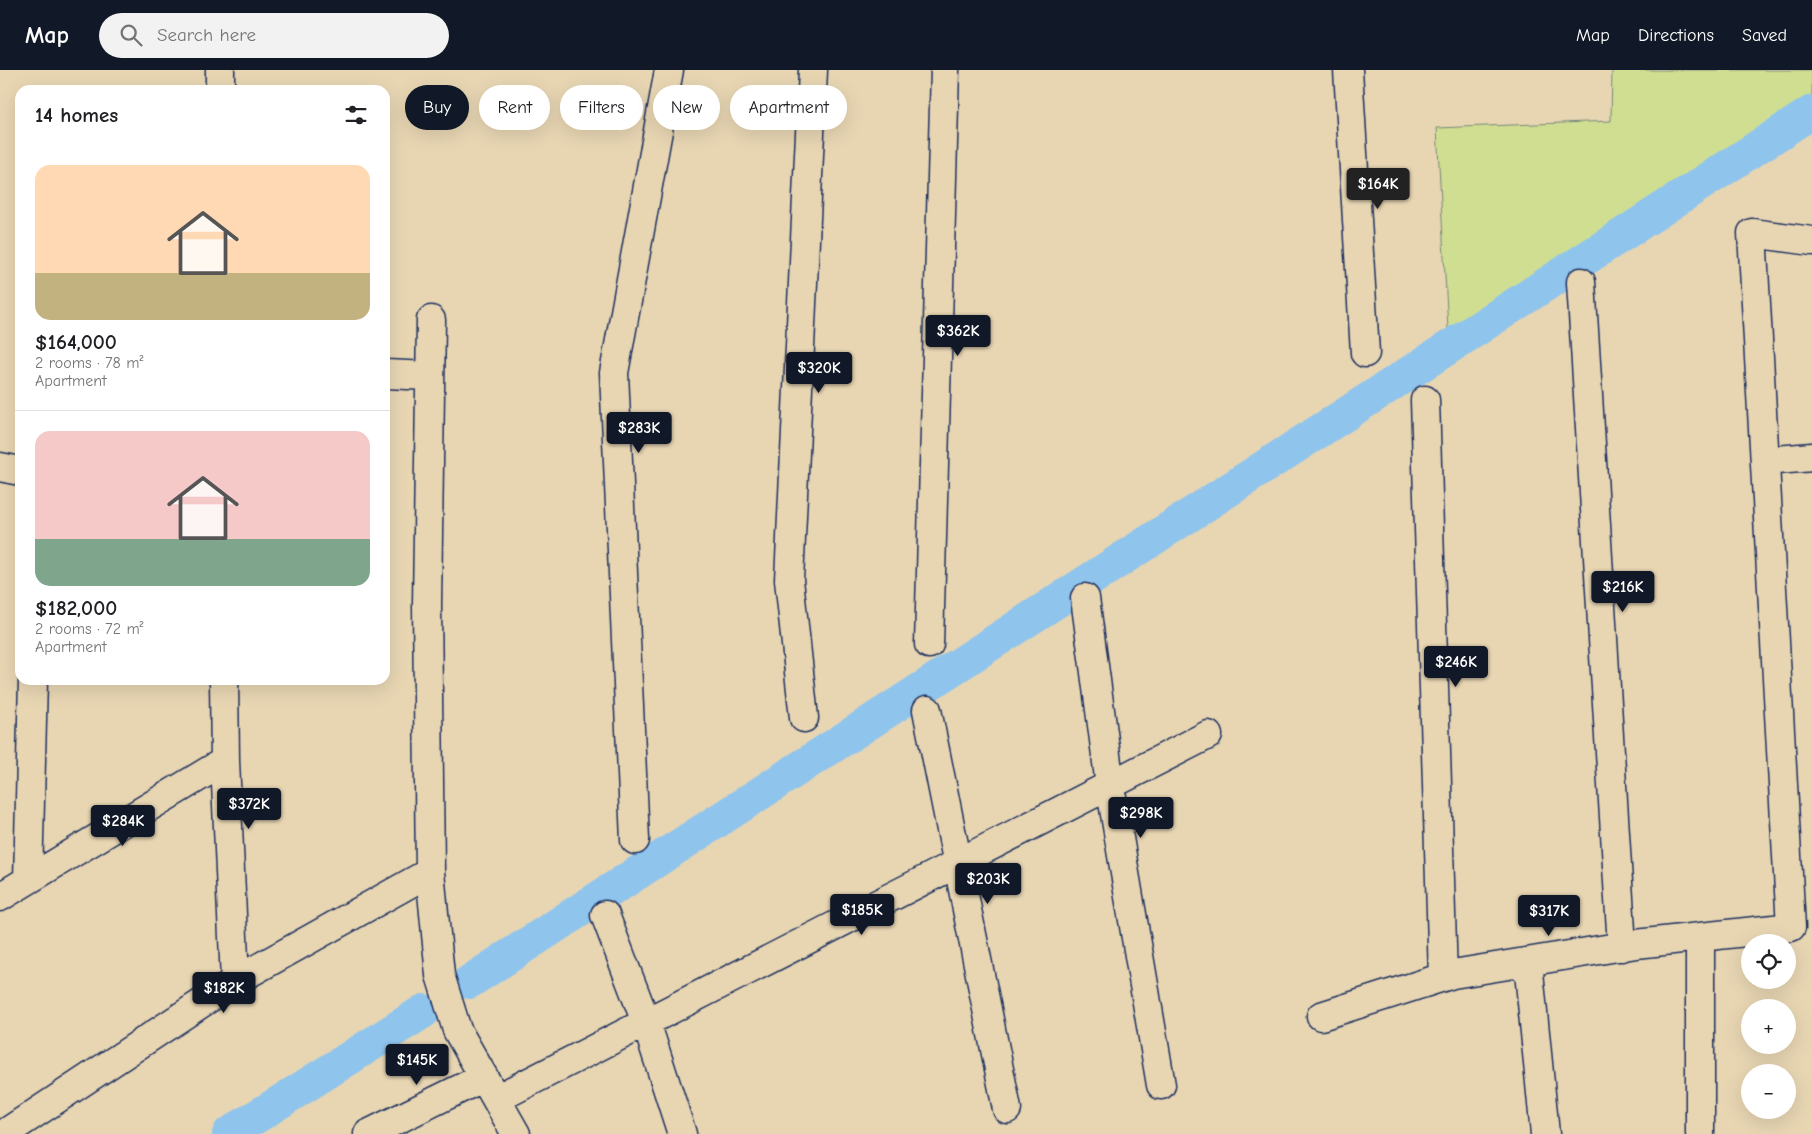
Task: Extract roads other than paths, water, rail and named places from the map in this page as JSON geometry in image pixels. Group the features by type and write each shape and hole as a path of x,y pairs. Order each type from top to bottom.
{"street":[{"path":"220,70 220,85"},
{"path":"635,840 614,373 669,70"},
{"path":"804,718 789,580 813,70"},
{"path":"929,644 945,70"},
{"path":"1348,70 1365,354"},
{"path":"1321,1016 1443,977 1622,947 1791,927 1752,233 1812,241"},
{"path":"1581,282 1622,947"},
{"path":"431,320 427,605 430,872 440,975 457,1030 516,1134"},
{"path":"390,374 430,376"},
{"path":"1425,400 1443,977"},
{"path":"1765,461 1812,458"},
{"path":"0,467 15,470"},
{"path":"1084,598 1110,785 1161,1085"},
{"path":"28,880 33,685"},
{"path":"224,685 225,761 235,981"},
{"path":"927,710 1007,1109"},
{"path":"368,1134 490,1088 646,1022 1208,735"},
{"path":"0,897 225,761"},
{"path":"4,1134 235,981 430,872"},
{"path":"605,915 646,1022 682,1134"},
{"path":"1700,937 1700,1134"},
{"path":"1528,962 1545,1134"}],"waterway":[{"path":"469,982 1812,112"},
{"path":"229,1134 424,1011"}]}
